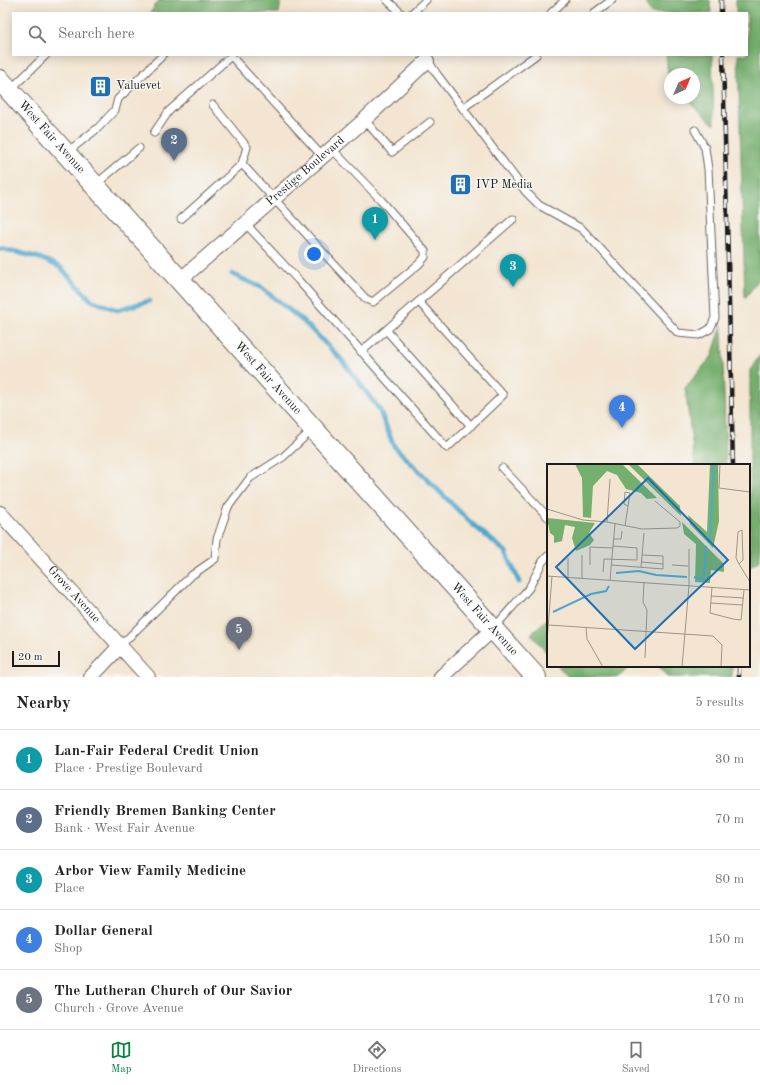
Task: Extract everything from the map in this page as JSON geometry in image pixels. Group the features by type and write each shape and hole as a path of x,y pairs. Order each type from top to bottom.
{"street":[{"name":"Prestige Boulevard","path":"180,280 364,119 427,58"},
{"name":"West Fair Avenue","path":"5,86 536,677"},
{"name":"Grove Avenue","path":"0,513 148,677"},
{"path":"441,677 493,629"},
{"path":"91,677 120,646"}],"lane":[{"path":"387,0 400,12"},
{"path":"413,12 426,0"},
{"path":"552,12 565,0"},
{"path":"595,12 612,0"},
{"path":"5,86 45,56"},
{"path":"66,153 98,128 115,110 118,99 162,56"},
{"path":"154,134 169,110 231,56 327,152 381,200 425,251 424,257 419,264 373,302 366,300 242,164"},
{"path":"463,108 535,56"},
{"path":"427,58 526,192 539,205 582,228 678,333 699,335 710,330 714,318 708,169 704,148 695,130"},
{"path":"181,219 242,164 247,147 213,105"},
{"path":"364,119 392,152 430,122"},
{"path":"95,186 138,148"},
{"path":"361,352 513,219"},
{"path":"245,223 298,280 447,448 503,395 419,302"},
{"path":"386,330 471,426"},
{"path":"120,646 192,575 215,559 217,539 228,507 250,478 283,457 314,429"},
{"path":"502,468 547,516"},
{"path":"493,629 529,588 543,561 547,557"}],"green space":[{"path":"159,0 281,0 279,12 151,12"},
{"path":"644,0 710,0 711,12 650,12"},
{"path":"736,0 760,0 760,278 745,298 738,56 748,56 748,12 736,12"},
{"path":"666,56 712,56 714,125 692,104 700,104 700,68 667,68"},
{"path":"722,325 726,464 695,464 685,388 712,356"},
{"path":"760,355 760,560 750,567 750,370"},
{"path":"547,619 547,653 531,634"},
{"path":"559,667 629,667 619,677 568,677"},
{"path":"660,667 732,667 732,677 668,677"}],"waterway":[{"path":"0,248 40,258 60,267 91,300 117,310 149,301"},
{"path":"232,274 262,288 303,321 341,359 379,409 394,446 472,524 506,552 519,582"}],"railway":[{"path":"721,0 721,12"},
{"path":"723,56 733,464"},
{"path":"739,667 739,677"}],"place":[{"name":"Valuevet","path":"100,86"},
{"name":"Friendly Bremen Banking Center","path":"174,161"},
{"name":"IVP Media","path":"460,185"},
{"name":"Lan-Fair Federal Credit Union","path":"375,240"},
{"name":"Arbor View Family Medicine","path":"513,287"},
{"name":"Dollar General","path":"622,428"},
{"name":"The Lutheran Church of Our Savior","path":"239,650"}]}
